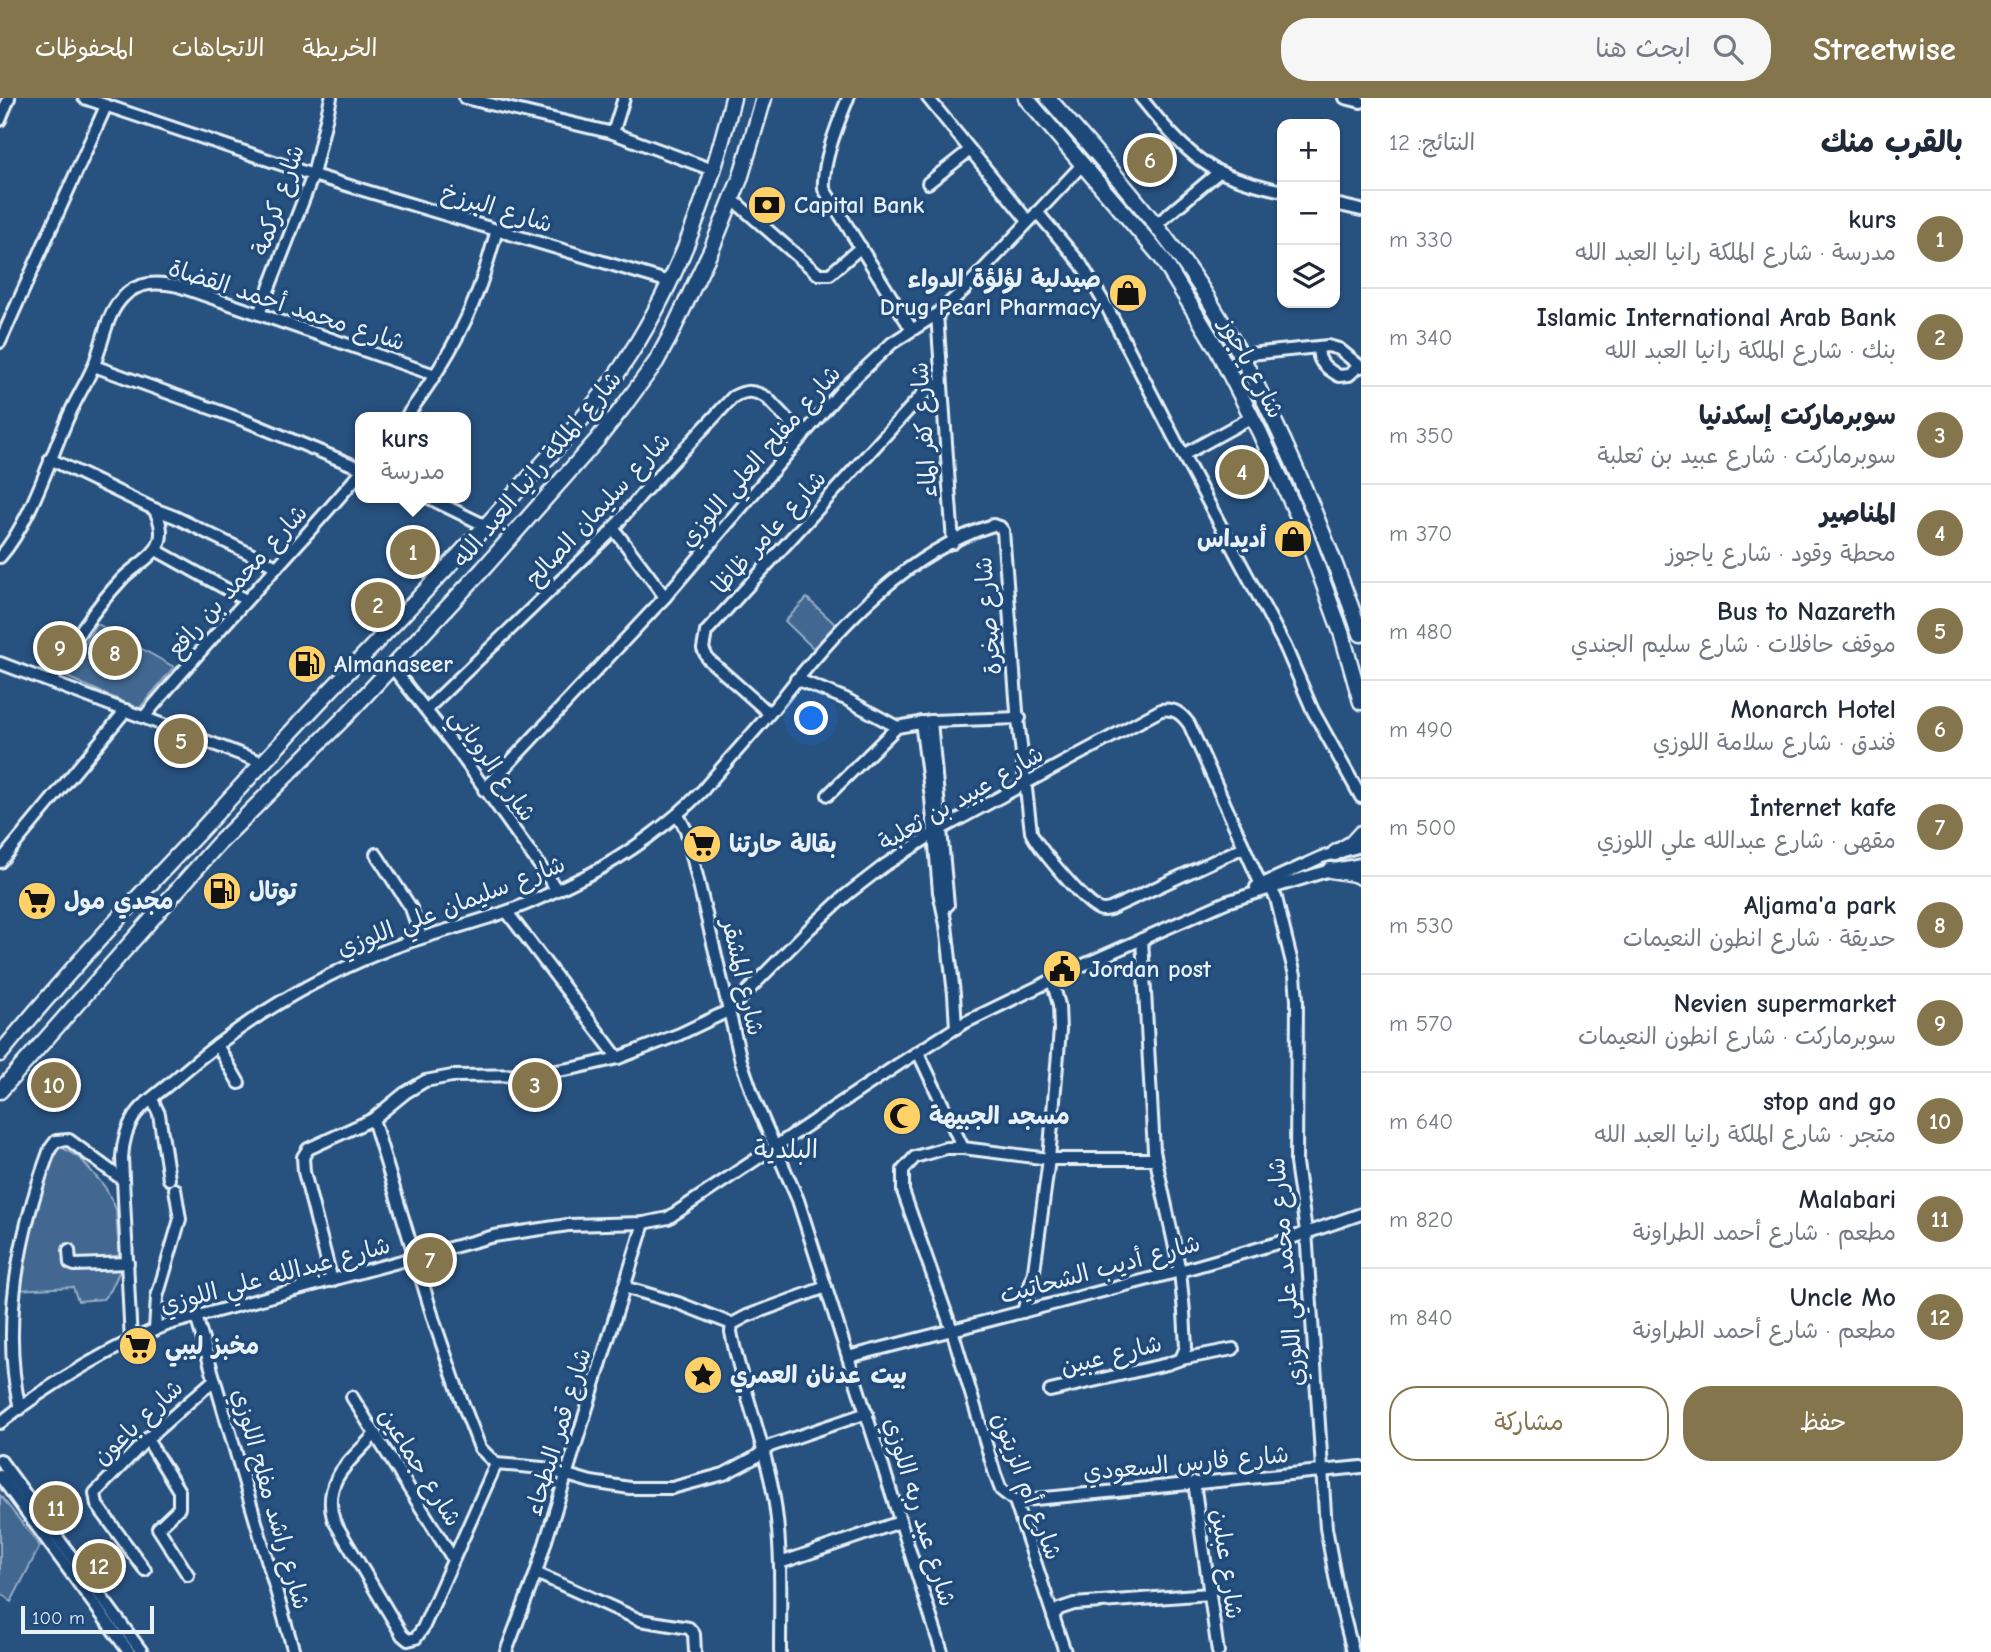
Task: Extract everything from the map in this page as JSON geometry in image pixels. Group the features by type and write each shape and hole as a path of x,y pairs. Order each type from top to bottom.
{"main road":[{"name":"شارع الملكة رانيا العبد الله","path":"0,1054 92,947 261,762 293,732 560,445 621,368 670,282 695,223 733,98"},
{"name":"شارع الملكة رانيا العبد الله","path":"0,1091 218,844 393,667 597,440 642,381 669,338 732,199 764,98"},
{"name":"شارع ياجوز","path":"1026,98 1162,258 1197,314 1252,417 1309,542 1342,635 1361,702"},
{"name":"شارع ياجوز","path":"1048,98 1157,224 1206,296 1240,355 1284,443 1319,522 1361,634"},
{"path":"1335,853 1352,843 1361,833"},
{"path":"1330,870 1361,877"}],"street":[{"path":"0,120 9,98"},
{"name":"شارع البرزخ","path":"84,98 313,175 670,282"},
{"name":"شارع كركمة","path":"259,314 313,175 331,98"},
{"path":"465,98 613,133 713,170"},
{"path":"613,133 624,98"},
{"path":"848,98 825,170 824,189 912,330"},
{"path":"928,98 1028,221"},
{"path":"1141,98 1178,139 1219,172 1277,190"},
{"path":"1345,98 1361,102"},
{"path":"0,342 106,106"},
{"path":"928,183 970,150"},
{"name":"شارع مفلح العلي اللوزي","path":"484,790 665,597 850,382 892,342 937,314 964,290 1082,165"},
{"path":"1157,224 1219,172"},
{"path":"732,199 818,274 830,274 861,247"},
{"path":"1340,205 1361,210"},
{"path":"1037,212 1096,286 1285,646 1313,711 1361,797"},
{"path":"409,412 460,333 497,230"},
{"name":"شارع محمد أحمد القضاة","path":"0,557 13,540 93,366 115,307 129,291 139,286 151,283 178,286 435,375"},
{"name":"شارع كفر الماء","path":"937,314 953,543"},
{"path":"1240,355 1319,349 1324,346 1339,349 1360,366 1349,375 1339,376 1321,361 1318,356 1319,349"},
{"path":"93,366 246,421 355,468"},
{"name":"شارع عامر ظاظا","path":"769,713 708,659 703,649 704,637 912,406 941,382"},
{"name":"شارع سليمان الصالح","path":"427,709 613,528 733,397 750,391 767,398 803,436"},
{"path":"1183,455 1252,417"},
{"path":"50,459 277,567"},
{"name":"شارع محمد بن رافع","path":"144,717 355,476"},
{"path":"439,503 486,526"},
{"path":"51,682 76,637 103,600 132,568 156,550 162,529 154,509"},
{"name":"شارع سليمان علي اللوزي","path":"131,1342 123,1144 127,1127 135,1114 218,1045 283,1000 378,953 421,937 507,912 556,890 591,873 678,815 703,790 838,631 872,598 925,558 953,543 993,525 1003,531"},
{"path":"613,528 665,597"},
{"name":"شارع صخرة","path":"1003,531 1019,721 1031,832 1035,841 1061,873 1098,909 1110,909 1244,847"},
{"path":"0,537 13,540"},
{"path":"156,550 246,600"},
{"path":"0,663 261,762"},
{"name":"شارع الروياني","path":"393,667 427,709 556,890"},
{"path":"796,679 846,699 897,727"},
{"path":"0,862 126,710"},
{"name":"شارع عبيد بن ثعلبة","path":"332,1281 304,1172 303,1157 308,1149 373,1119 405,1093 425,1081 468,1075 533,1075 575,1068 618,1058 680,1034 728,1011 846,895 885,864 937,831 1026,785 1154,713 1173,710"},
{"name":"شارع محمد علي اللوزي","path":"1173,710 1180,713 1189,724 1244,847 1266,887 1276,898 1295,975 1298,1040 1296,1163 1306,1231 1326,1528 1353,1652"},
{"path":"828,794 897,727 926,722 1019,721"},
{"path":"926,722 948,911 946,925 956,1028"},
{"name":"شارع المشقر","path":"678,815 686,830 741,1061 775,1147"},
{"name":"شارع عبدالله علي اللوزي","path":"0,1423 68,1377 131,1342 155,1330 196,1316 494,1236 568,1225 645,1223 670,1217 956,1028 1142,939 1266,887 1335,853 1361,846"},
{"path":"376,854 411,908 421,937"},
{"name":"شارع عبدالله علي اللوزي","path":"1266,887 1361,864"},
{"path":"507,912 618,1058"},
{"name":"شارع عبين","path":"1142,939 1155,1159 1180,1271 1186,1347 1181,1359"},
{"path":"1023,1311 1036,1259 1049,1159 1060,1030 1059,1005 1052,980"},
{"path":"218,1045 239,1083"},
{"path":"918,1052 963,1148"},
{"path":"152,1100 159,1114 180,1219 158,1297 155,1330"},
{"path":"373,1119 435,1324 462,1402 480,1448 496,1464 543,1468 591,1482 641,1490 672,1488 724,1474 770,1446 867,1413"},
{"path":"0,1413 16,1411 12,1351 16,1274 50,1149 56,1140 69,1140 123,1181"},
{"name":"شارع عبد ربه اللوزي","path":"775,1147 798,1200 942,1652"},
{"name":"شارع أم الزيتون","path":"1065,1652 1015,1501 1005,1495 998,1482 952,1330 907,1204 902,1180 903,1170 915,1157 932,1150 963,1148 1049,1159 1155,1159"},
{"name":"شارع أديب الشحاتيت","path":"848,1357 1180,1271 1274,1244 1361,1214"},
{"name":"شارع قمر البطحاء","path":"506,1652 536,1573 645,1223"},
{"path":"68,1250 70,1263 75,1265 128,1263"},
{"path":"624,1287 678,1303 732,1324 825,1287"},
{"name":"شارع راشد مفلح اللوزي","path":"196,1316 252,1500 290,1651"},
{"path":"732,1324 733,1345 763,1451 777,1517 780,1652"},
{"name":"شارع عبين","path":"1050,1391 1233,1349"},
{"name":"شارع باعون","path":"145,1570 94,1497 97,1489 147,1439 214,1380"},
{"name":"شارع جماعين","path":"352,1397 453,1559"},
{"path":"375,1434 335,1479 330,1509 334,1521 406,1639 413,1640 423,1628 496,1464"},
{"path":"147,1439 179,1494 178,1508 160,1524 158,1530 188,1575"},
{"path":"0,1460 142,1652"},
{"name":"شارع فارس السعودي","path":"1015,1501 1361,1467"},
{"path":"0,1476 129,1652"},
{"name":"شارع عبلين","path":"1194,1482 1218,1652"},
{"path":"780,1563 900,1522"},
{"path":"536,1573 640,1620 689,1628 694,1634 695,1652"},
{"path":"1053,1616 1059,1609 1074,1604 1210,1594"}],"shaded area":[{"path":"807,598 836,625 813,648 785,621"},
{"path":"96,623 174,667 139,709 67,677"},
{"path":"55,1147 61,1147 81,1159 105,1187 116,1209 120,1270 111,1290 103,1299 78,1301 73,1287 17,1290 20,1259"},
{"path":"0,1495 40,1546 11,1602 0,1592"}],"place":[{"name":"Monarch Hotel","path":"1150,160"},
{"name":"Capital Bank","path":"767,205"},
{"name":"صيدلية لؤلؤة الدواء Drug Pearl Pharmacy","path":"1128,293"},
{"name":"المناصير","path":"1242,472"},
{"name":"أديداس","path":"1293,539"},
{"name":"kurs","path":"413,552"},
{"name":"Islamic International Arab Bank","path":"378,605"},
{"name":"Nevien supermarket","path":"60,648"},
{"name":"Aljama'a park","path":"115,653"},
{"name":"Almanaseer","path":"307,664"},
{"name":"Bus to Nazareth","path":"181,741"},
{"name":"بقالة حارتنا","path":"702,844"},
{"name":"توتال","path":"222,891"},
{"name":"مجدي مول","path":"37,901"},
{"name":"Jordan post","path":"1062,969"},
{"name":"stop and go","path":"54,1085"},
{"name":"سوبرماركت إسكدنيا","path":"535,1085"},
{"name":"مسجد الجبيهة","path":"902,1116"},
{"name":"İnternet kafe","path":"430,1260"},
{"name":"مخبز ليبي","path":"138,1346"},
{"name":"بيت عدنان العمري","path":"703,1375"},
{"name":"Malabari","path":"56,1508"},
{"name":"Uncle Mo","path":"99,1566"}],"district":[{"name":"البلدية","path":"786,1150"}]}
